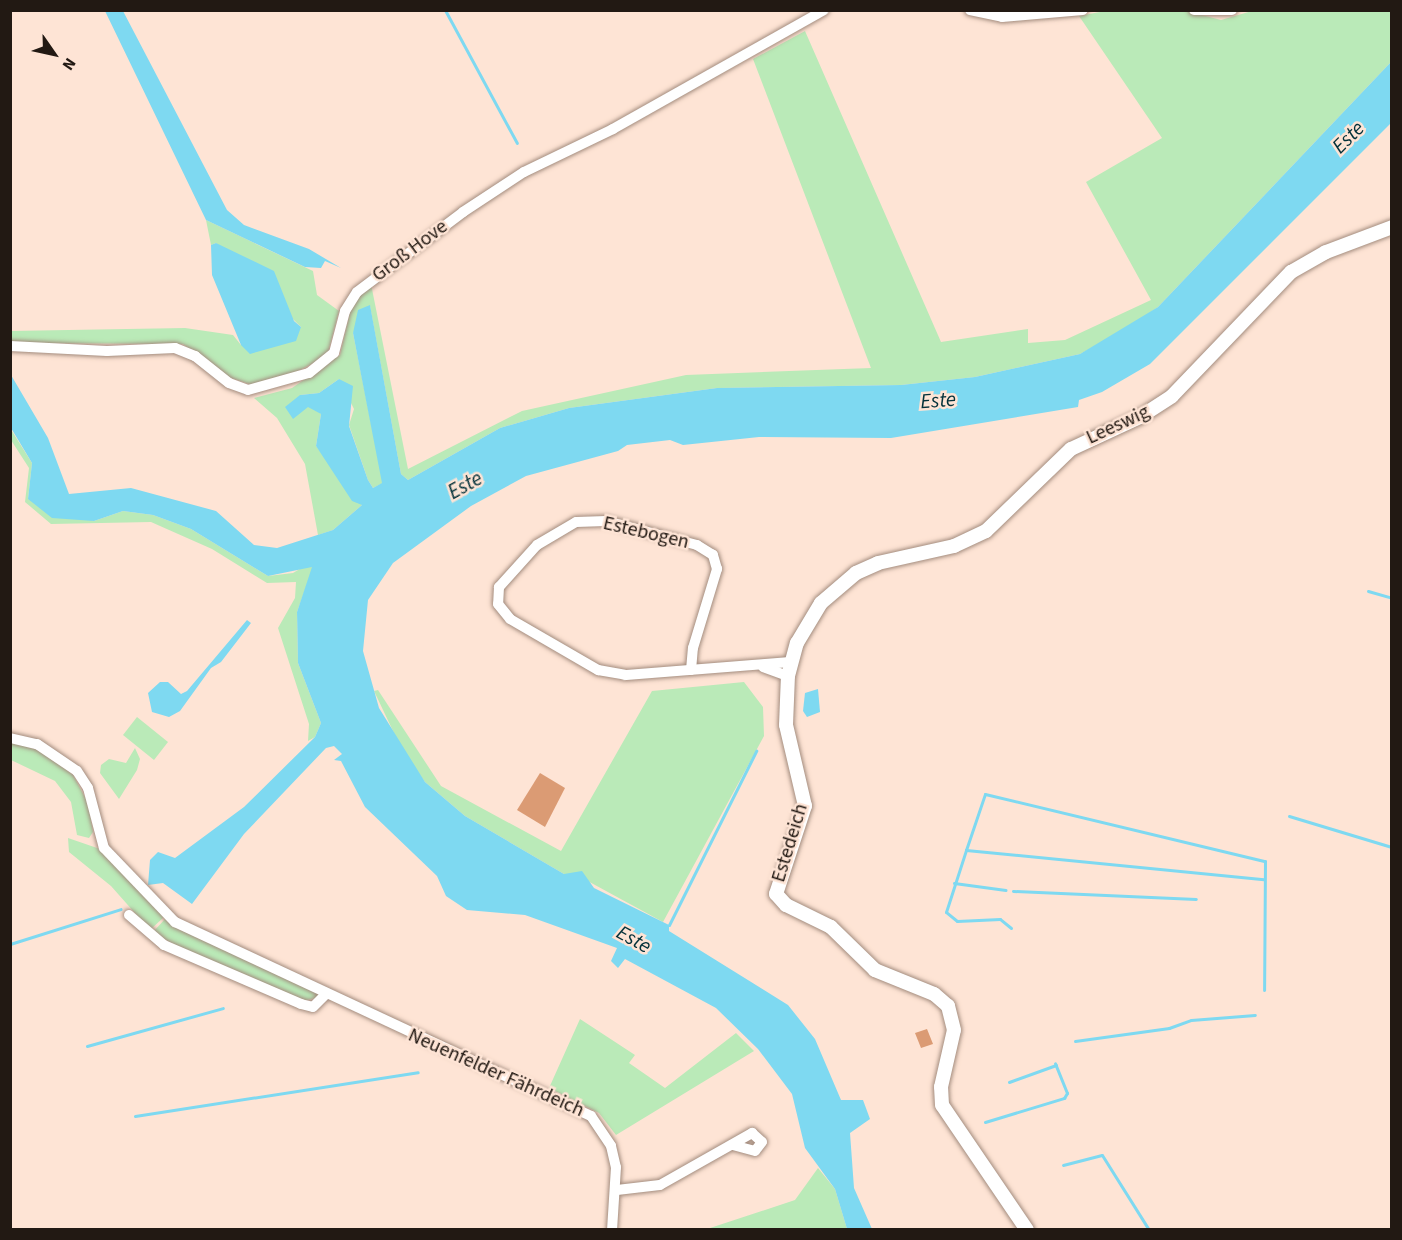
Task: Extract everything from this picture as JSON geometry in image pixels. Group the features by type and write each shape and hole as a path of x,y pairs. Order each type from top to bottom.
{"street":[{"name":"Groß Hove","path":"10,346 107,351 175,348 195,356 229,383 248,390 309,373 334,353 345,311 357,292 463,212 524,172 613,129 824,10"},
{"path":"970,10 1002,17 1083,10"},
{"path":"1194,10 1232,10"},
{"name":"Leeswig","path":"856,573 878,563 954,546 986,531 1071,449 1140,417 1172,396 1291,272 1392,227"},
{"name":"Estebogen","path":"691,670 693,648 717,569 713,555 697,544 606,521 576,522 537,545 499,587 498,604 510,619 583,664 625,675 763,667 789,669"},
{"name":"Estedeich","path":"856,573 821,603 802,630 789,669 786,725 806,799 776,886 778,899 831,927 875,970 934,994 948,1006 954,1030 941,1087 942,1105 1027,1230"},
{"name":"Neuenfelder Fährdeich","path":"10,738 37,744 76,771 90,794 104,848 167,915 325,995 517,1084 574,1104 591,1116 611,1146 617,1190 612,1230"},
{"path":"129,915 164,945 301,1005 313,1006 325,995"},
{"path":"617,1190 660,1185 732,1145"}],"green space":[{"path":"1183,10 1221,20 1252,11 1391,11 1391,62 1158,307 1120,333 1080,354 975,377 901,385 717,388 569,408 500,428 408,480 401,474 370,306 353,333 383,483 373,488 368,480 349,425 354,409 339,379 319,393 300,395 321,414 316,446 362,505 333,530 318,535 305,464 277,418 254,398 292,388 340,355 352,304 371,284 408,469 522,411 686,375 871,368 753,59 805,31 941,342 1028,329 1028,343 1065,340 1151,300 1086,182 1162,138 1079,16 1105,11"},
{"path":"206,220 313,271 317,295 339,311 327,356 288,376 253,385 228,377 183,344 11,343 10,331 185,328 233,335 241,345 301,327 216,243 211,245"},
{"path":"10,428 32,463 28,499 94,521 123,511 153,515 191,529 268,576 293,573 308,564 313,567 297,612 298,663 321,723 315,737 308,741 309,724 278,628 295,598 296,582 267,583 212,549 151,522 51,524 25,502 29,468 11,440"},
{"path":"744,682 763,707 764,736 663,922 584,879 564,874 465,816 425,782 403,752 374,691 378,690 441,786 561,851 652,691"},
{"path":"137,717 168,742 154,760 123,735"},
{"path":"10,742 40,750 73,775 88,803 93,832 89,838 77,835 71,802 55,781 11,760"},
{"path":"135,748 140,759 137,770 119,799 100,773 101,765 109,759 126,763"},
{"path":"68,838 100,849 164,917 150,930 111,886 69,852"},
{"path":"166,918 317,993 319,997 303,1001 178,947 153,932"},
{"path":"580,1019 635,1055 629,1063 665,1088 736,1033 754,1051 616,1135 599,1113 549,1088"},
{"path":"818,1168 835,1189 847,1229 704,1230 795,1200"}],"water":[{"path":"105,11 123,11 227,210 244,225 309,249 341,268 325,261 321,268 305,267 206,220"},
{"name":"Este","path":"1391,62 1391,123 1150,364 1102,392 1079,400 1078,407 891,438 759,437 683,445 670,440 627,445 618,451 526,476 471,506 393,563 368,600 363,651 379,708 425,782 465,816 564,874 582,871 594,888 669,925 669,931 788,1005 815,1039 841,1100 863,1100 870,1119 850,1133 854,1188 872,1229 847,1229 835,1189 805,1148 792,1094 758,1049 716,1008 625,959 618,968 611,961 617,948 525,915 467,910 446,896 437,876 365,807 341,761 334,760 342,754 334,746 326,748 244,834 192,904 163,883 148,885 150,860 158,852 175,858 244,807 315,737 321,723 298,663 297,612 312,567 268,576 191,529 153,515 123,511 94,521 52,518 28,499 32,463 11,428 11,375 48,438 69,494 131,488 216,511 254,545 277,548 333,530 362,505 352,501 316,446 321,414 308,407 293,419 285,407 300,395 319,393 339,379 353,386 349,426 368,480 373,488 382,483 353,333 358,310 370,305 401,474 408,480 500,428 569,408 717,388 901,385 975,377 1080,354 1158,307"},
{"path":"216,243 274,271 294,321 301,327 296,341 250,354 241,345 212,275 211,245"},
{"path":"247,620 251,623 221,662 211,668 180,711 169,717 152,712 148,693 160,682 168,682 181,694 187,691"},
{"path":"818,689 820,712 807,717 803,711 805,693"}],"building":[{"path":"540,773 565,788 545,827 517,810"},
{"path":"927,1029 933,1044 921,1048 915,1033"}],"waterway":[{"path":"445,10 517,143"},
{"path":"1368,591 1392,598"},
{"path":"669,925 756,751"},
{"path":"966,850 985,794 1265,861 1264,990"},
{"path":"1289,816 1392,847"},
{"path":"1011,928 1000,919 957,921 946,912 966,850 1264,879"},
{"path":"954,883 1006,890"},
{"path":"1013,891 1196,899"},
{"path":"10,944 121,909"},
{"path":"87,1046 223,1008"},
{"path":"1075,1041 1169,1028 1191,1020 1255,1015"},
{"path":"985,1122 1064,1098 1067,1093 1055,1063"},
{"path":"1009,1082 1056,1065"},
{"path":"135,1116 418,1072"},
{"path":"1063,1165 1102,1155 1149,1230"}]}
